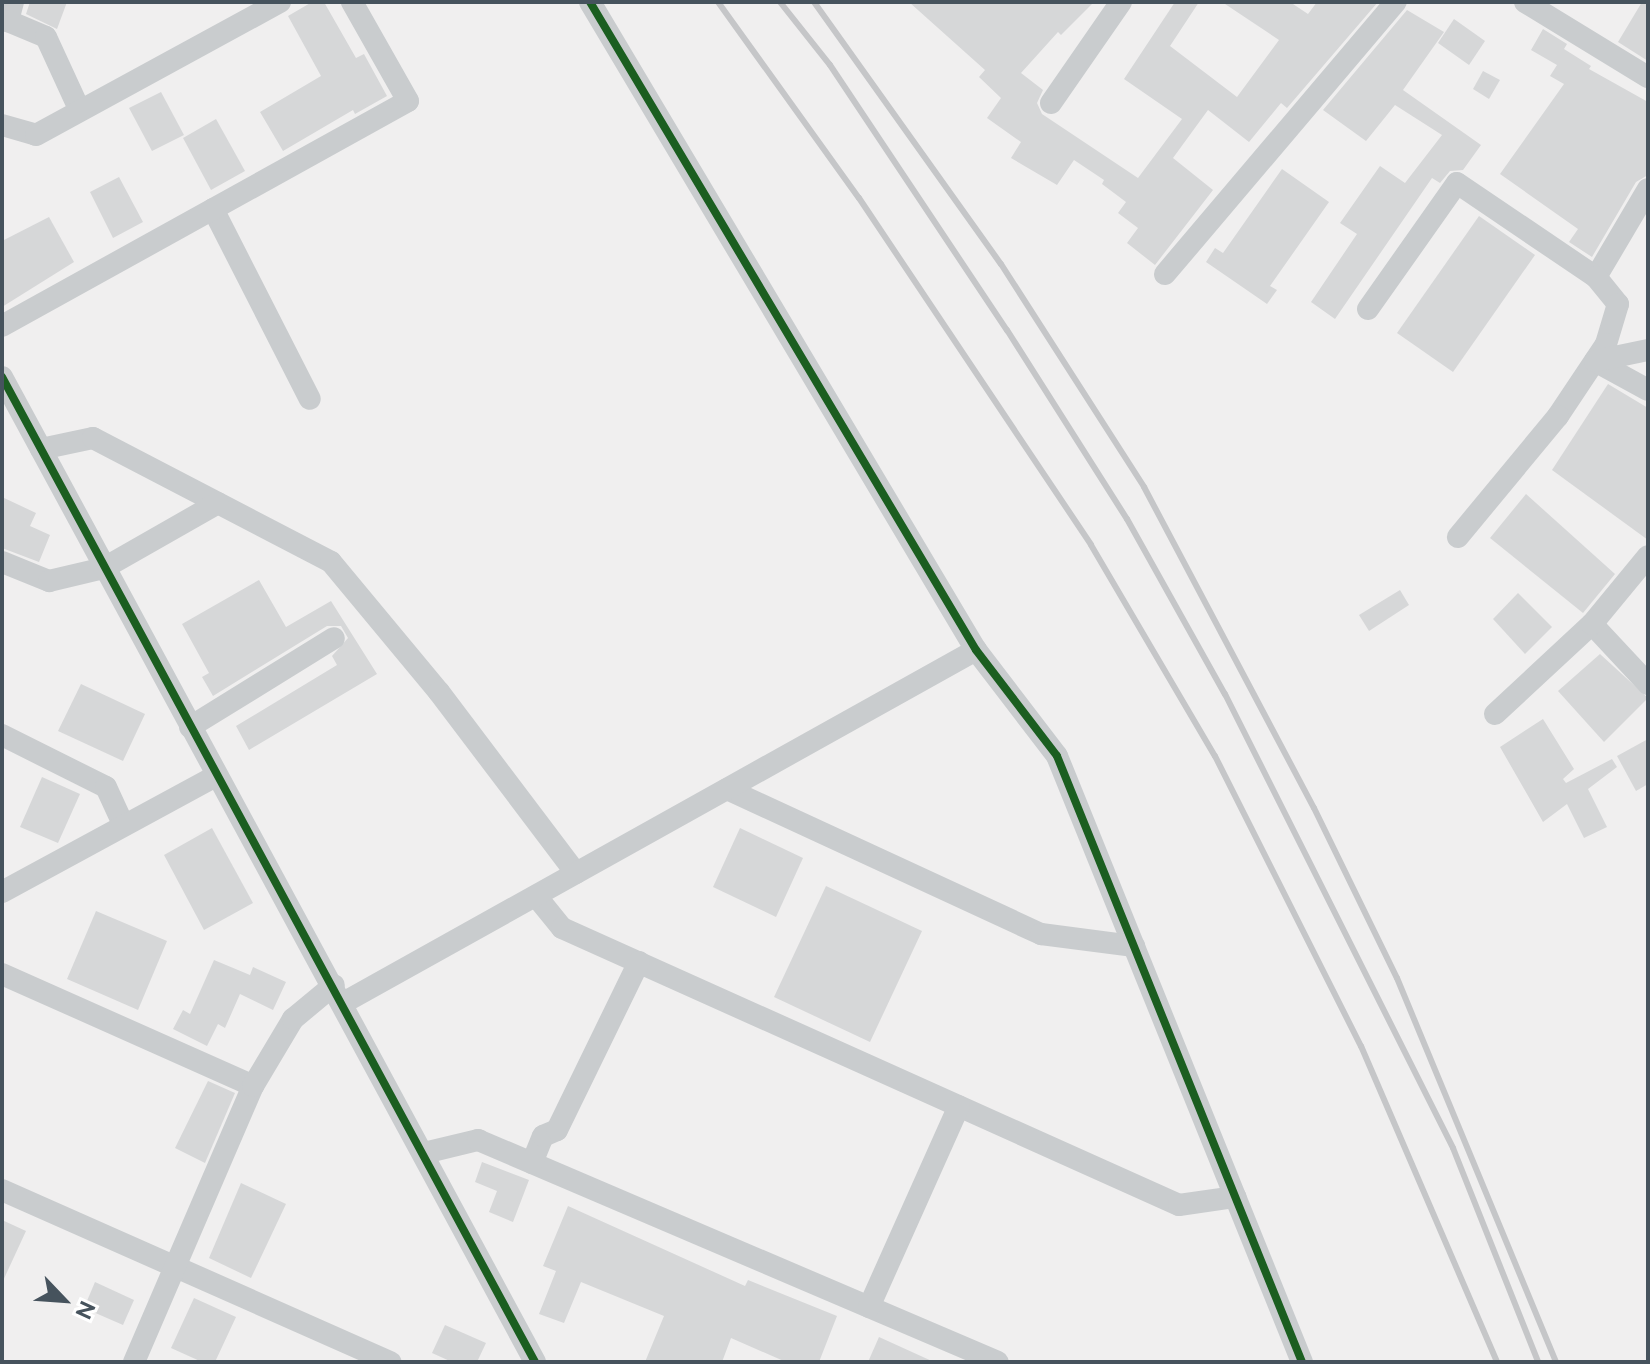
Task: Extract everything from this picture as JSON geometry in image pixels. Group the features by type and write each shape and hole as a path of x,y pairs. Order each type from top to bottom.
{"street":[{"path":"13,2 8,21 46,37 80,111"},
{"path":"2,125 36,135 280,2"},
{"path":"2,326 408,101 352,2"},
{"path":"590,2 976,650 1057,756 1302,1362"},
{"path":"1051,103 1121,2"},
{"path":"1165,274 1396,2"},
{"path":"1525,2 1648,77"},
{"path":"1368,309 1457,183 1596,277 1618,304 1595,361 1558,416 1458,537"},
{"path":"1596,277 1640,216 1648,189"},
{"path":"213,209 310,399"},
{"path":"1595,361 1648,350"},
{"path":"1595,361 1648,390"},
{"path":"2,377 12,408 41,449 535,1362"},
{"path":"41,449 93,438 331,562 439,692 576,873"},
{"path":"2,562 49,581 104,568 218,503"},
{"path":"1495,714 1592,624 1648,556"},
{"path":"1592,624 1648,684"},
{"path":"190,727 334,638"},
{"path":"134,1362 253,1086 293,1019 536,896 976,650"},
{"path":"2,735 106,787 123,824"},
{"path":"2,892 216,776"},
{"path":"727,789 1041,934 1134,946"},
{"path":"536,896 562,928 1179,1205 1235,1197"},
{"path":"532,1163 543,1136 557,1130 639,962"},
{"path":"2,974 253,1086"},
{"path":"869,1307 959,1106"},
{"path":"424,1153 478,1140 998,1362"},
{"path":"2,1190 391,1362"}],"building":[{"path":"30,2 67,2 57,29 26,14"},
{"path":"312,2 324,2 356,58 364,54 387,96 355,114 353,110 283,151 260,112 321,76 288,16"},
{"path":"909,2 1094,2 1061,35 1058,32 1021,73 1043,90 1037,103 1042,114 1138,178 1182,119 1124,79 1175,2 1199,2 1170,46 1237,97 1279,40 1222,2 1290,2 1308,14 1317,2 1378,2 1287,108 1281,103 1249,142 1208,110 1173,158 1213,190 1155,265 1127,243 1138,228 1118,213 1126,202 1102,184 1104,180 1074,160 1057,185 1011,158 1021,142 987,118 1001,98 979,77 985,70"},
{"path":"1642,2 1648,2 1648,61 1618,42"},
{"path":"1407,10 1444,32 1403,90 1481,145 1463,170 1450,171 1440,183 1432,178 1335,319 1311,302 1357,234 1340,223 1380,166 1405,183 1442,135 1395,105 1366,141 1323,110"},
{"path":"1454,19 1485,41 1469,65 1438,43"},
{"path":"1543,29 1567,44 1564,49 1591,66 1589,69 1648,102 1648,175 1636,182 1592,257 1569,242 1578,229 1500,174 1564,84 1550,76 1557,65 1531,50"},
{"path":"1483,71 1500,80 1489,99 1473,89"},
{"path":"161,92 184,135 152,151 129,108"},
{"path":"216,119 245,171 211,190 183,138"},
{"path":"1282,169 1329,202 1270,286 1277,290 1267,304 1206,262 1215,248 1223,253"},
{"path":"119,177 143,222 113,238 90,192"},
{"path":"1479,216 1535,255 1453,372 1397,333"},
{"path":"49,217 74,262 2,307 2,241"},
{"path":"1608,384 1648,408 1648,540 1552,470"},
{"path":"1526,494 1615,574 1583,613 1490,538"},
{"path":"2,497 36,513 30,526 50,535 39,562 2,548"},
{"path":"259,580 286,627 331,601 377,674 249,750 236,726 337,665 332,656 348,638 341,626 327,626 213,696 202,677 209,673 182,624"},
{"path":"1400,590 1409,605 1369,631 1359,615"},
{"path":"1518,593 1552,627 1525,654 1493,619"},
{"path":"1600,654 1648,698 1604,742 1558,691"},
{"path":"81,684 145,714 123,761 58,731"},
{"path":"1543,719 1574,769 1563,779 1566,783 1612,759 1617,767 1588,789 1607,827 1584,838 1567,804 1543,822 1500,747"},
{"path":"1648,739 1648,784 1636,791 1617,756"},
{"path":"42,777 80,794 58,843 20,827"},
{"path":"212,828 253,903 204,930 164,855"},
{"path":"740,828 803,858 776,917 713,887"},
{"path":"826,886 922,931 870,1042 774,997"},
{"path":"96,911 167,941 138,1010 67,979"},
{"path":"214,960 250,975 253,967 286,982 273,1010 240,994 225,1028 218,1024 207,1046 173,1029 183,1010 190,1014"},
{"path":"208,1081 235,1093 205,1163 175,1148"},
{"path":"482,1162 529,1180 513,1222 489,1212 497,1191 475,1182"},
{"path":"241,1183 286,1204 251,1278 209,1258"},
{"path":"568,1206 745,1286 748,1280 837,1316 819,1362 786,1362 731,1338 722,1362 645,1362 664,1316 581,1282 564,1323 539,1314 556,1271 543,1266"},
{"path":"2,1220 26,1231 2,1283"},
{"path":"95,1282 134,1300 123,1325 84,1308"},
{"path":"194,1298 236,1317 215,1362 202,1362 171,1348"},
{"path":"445,1325 486,1343 477,1362 452,1362 432,1353"},
{"path":"879,1337 934,1362 868,1362"}],"railway":[{"path":"718,2 859,198 1091,545 1215,756 1361,1046 1497,1362"},
{"path":"780,2 830,65 1007,330 1127,519 1225,694 1453,1148 1538,1362"},
{"path":"814,2 1001,264 1144,487 1314,808 1397,978 1556,1362"}],"cycle path":[{"path":"590,2 976,650 1057,756 1302,1362"},
{"path":"2,377 535,1362"}]}
